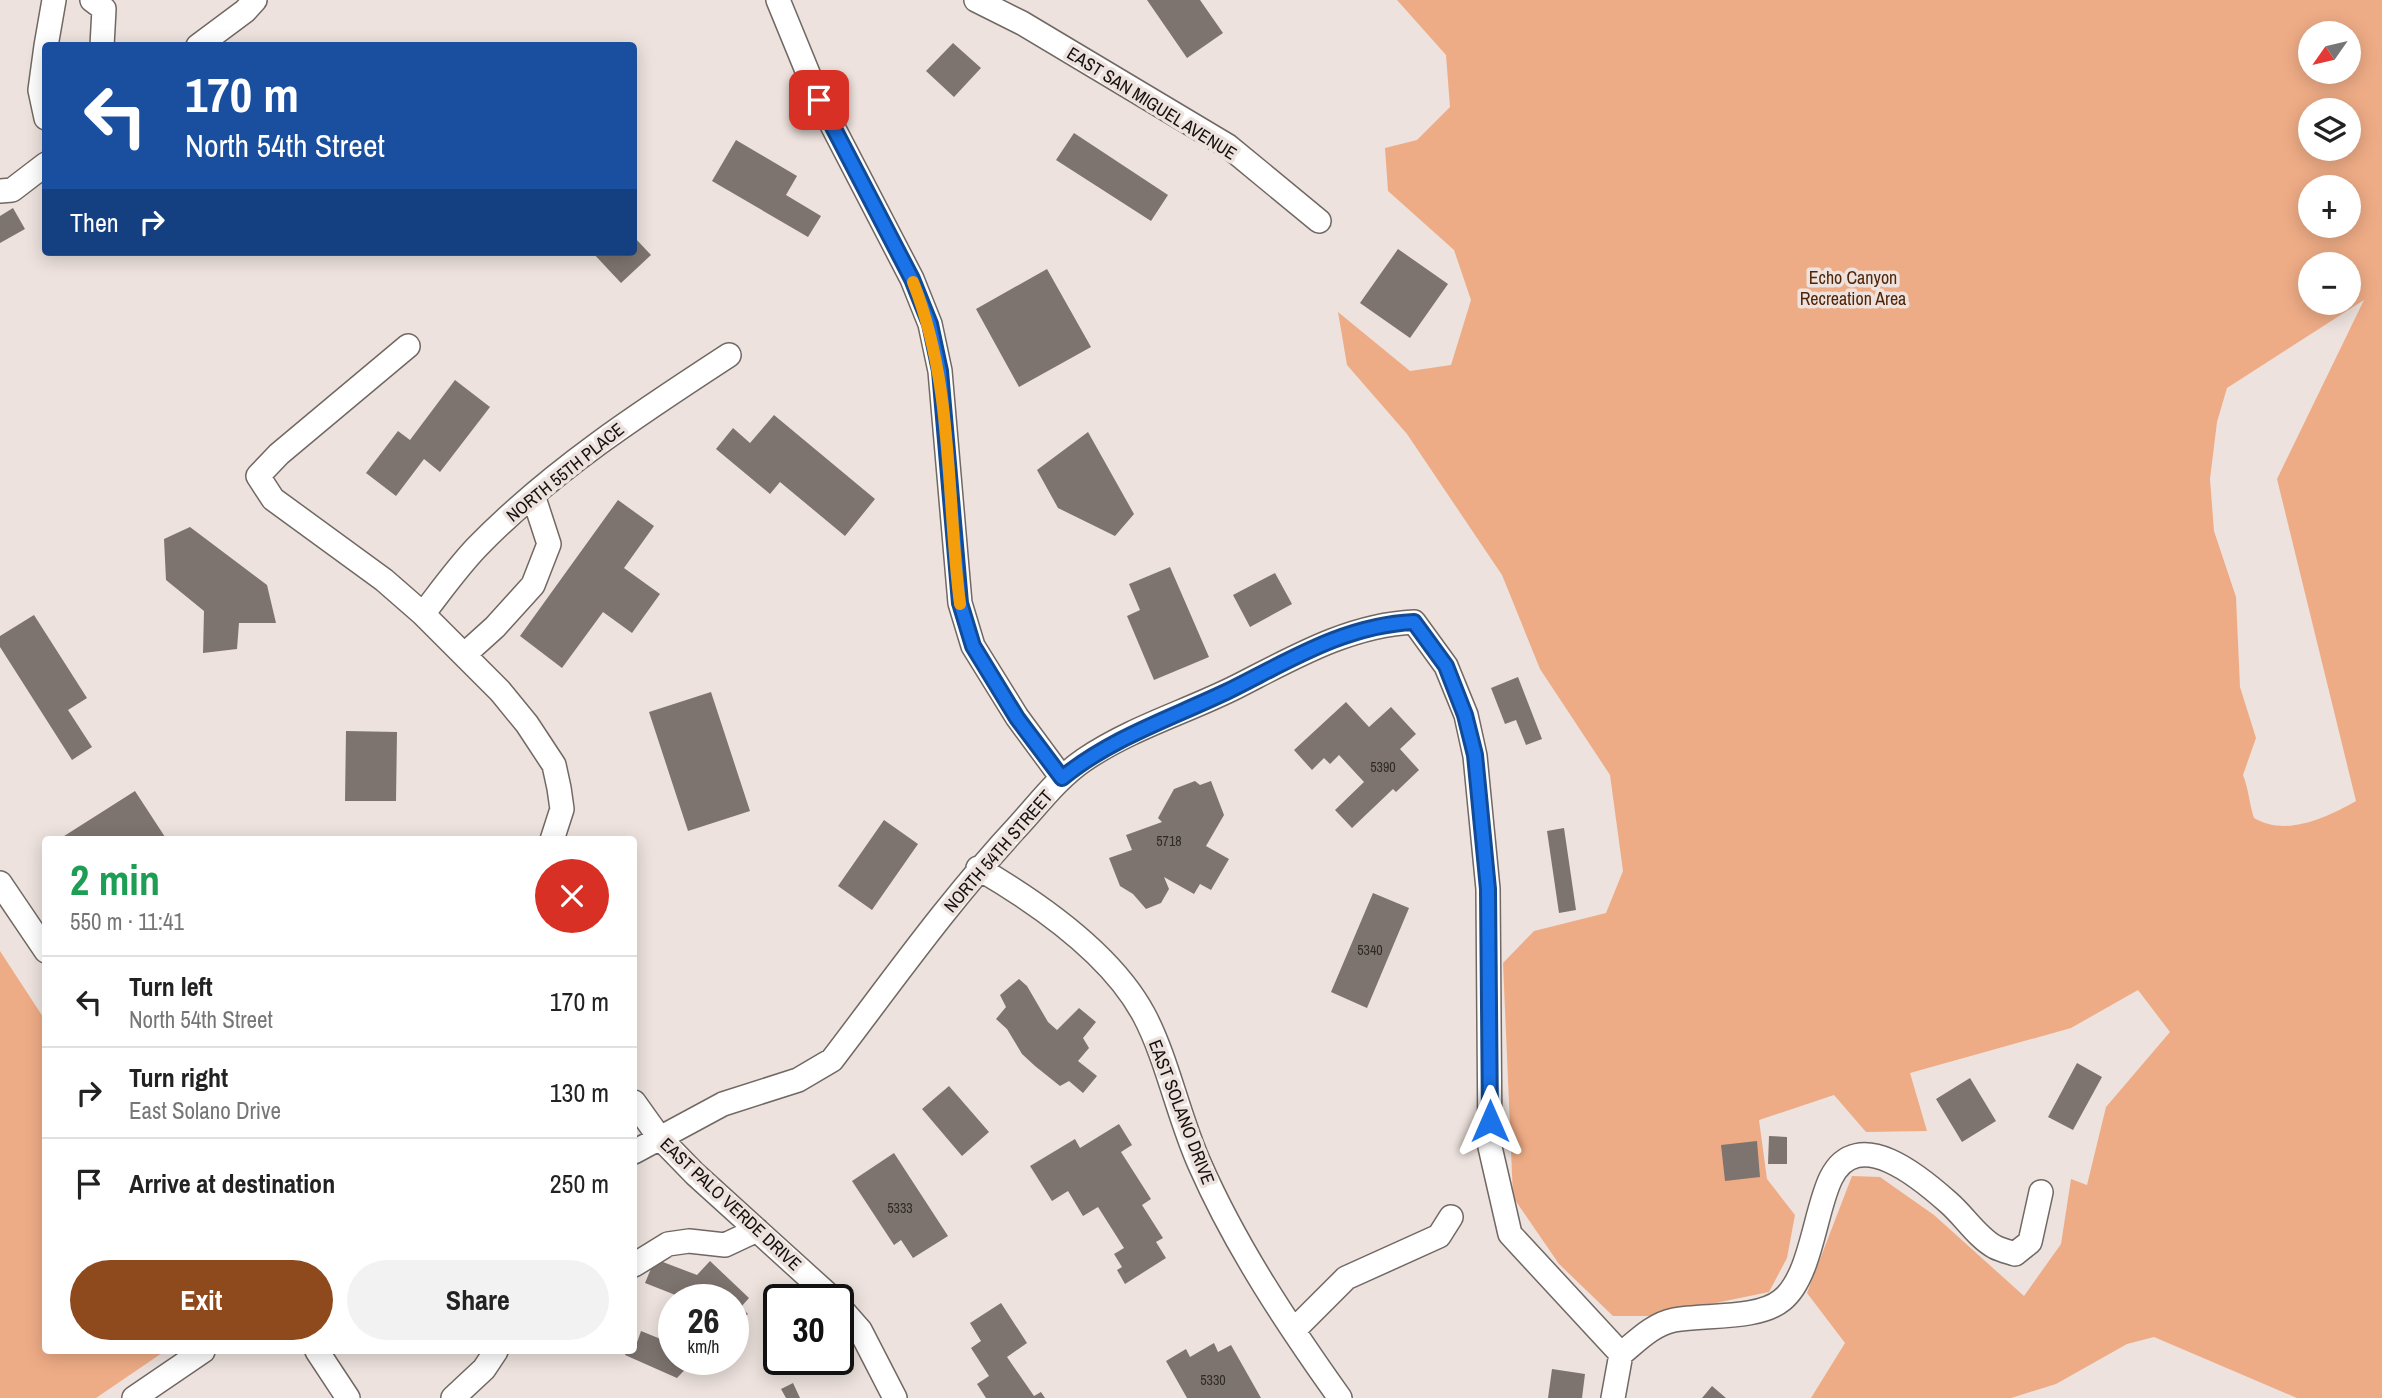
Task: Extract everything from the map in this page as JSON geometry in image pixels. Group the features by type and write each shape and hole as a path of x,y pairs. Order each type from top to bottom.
{"street":[{"path":"47,42 54,0"},
{"path":"92,0 104,9 102,42"},
{"path":"203,42 245,11 255,0"},
{"path":"778,0 819,100 912,279 930,324 940,371 960,603 973,646 1017,718 1062,778"},
{"name":"EAST SAN MIGUEL AVENUE","path":"976,0 1022,23 1228,146 1319,220"},
{"path":"42,75 42,99"},
{"path":"0,191 12,190 42,167"},
{"path":"408,346 279,454 258,476 273,499 384,580 423,614 527,724 554,765 562,809 553,836"},
{"name":"NORTH 55TH PLACE","path":"423,614 475,549 533,495 629,420 729,355"},
{"path":"464,655 495,627 533,585 549,544 533,495"},
{"name":"NORTH 54TH STREET","path":"637,1150 723,1104 798,1080 832,1060 978,868 1062,778 1083,761 1127,735 1225,692 1322,643 1383,624 1414,622 1446,666 1465,715 1475,755 1488,889 1490,1147 1510,1234 1621,1354"},
{"name":"EAST SOLANO DRIVE","path":"978,868 1022,894 1064,926 1118,978 1144,1016 1199,1165 1243,1250 1340,1398"},
{"path":"0,883 42,945"},
{"name":"EAST PALO VERDE DRIVE","path":"637,1106 659,1138 816,1284"},
{"path":"1613,1398 1621,1354 1651,1330 1672,1320 1745,1313 1786,1298 1802,1265 1831,1176 1848,1157 1861,1153 1882,1157 1903,1168 1948,1202 1994,1247 2015,1254 2030,1242 2041,1192"},
{"path":"1295,1329 1346,1278 1438,1236 1451,1217"},
{"path":"637,1263 668,1244 689,1241 725,1245 757,1230"},
{"path":"854,1323 894,1398"},
{"path":"134,1398 200,1354"},
{"path":"319,1354 348,1398"},
{"path":"453,1398 484,1368 494,1354"}],"green space":[{"name":"Echo Canyon Recreation Area","path":"1397,0 2382,0 2382,1398 2297,1398 2154,1337 2127,1344 2056,1384 2011,1398 1811,1398 1845,1343 1807,1293 1852,1176 1880,1177 1934,1215 2024,1296 2061,1244 2071,1179 2087,1185 2106,1107 2170,1032 2138,990 2071,1028 1910,1073 1927,1131 1866,1132 1834,1095 1759,1120 1767,1179 1795,1215 1787,1258 1769,1292 1652,1316 1613,1316 1559,1264 1513,1197 1503,963 1534,931 1606,913 1623,871 1610,775 1540,669 1502,575 1407,434 1347,365 1338,312 1410,371 1451,365 1471,300 1454,250 1388,191 1385,148 1417,140 1450,107 1446,55","holes":["2298,252 2361,252 2361,302 2364,300 2361,315 2357,315 2277,479 2356,801 2332,814 2306,823 2279,826 2254,818 2243,775 2256,738 2240,687 2236,597 2214,531 2210,479 2217,422 2227,388 2341,315 2298,315"]},
{"path":"0,951 42,1015 42,1354 161,1354 96,1398 0,1398"}],"building":[{"path":"1147,0 1200,0 1223,33 1187,58"},
{"path":"953,43 981,68 954,97 926,71"},
{"path":"1074,133 1168,195 1151,221 1056,160"},
{"path":"736,140 797,176 786,195 821,216 808,237 712,181"},
{"path":"13,208 25,229 0,243 0,216"},
{"path":"637,240 651,255 621,283 596,256 637,256"},
{"path":"1398,249 1448,284 1410,338 1360,303"},
{"path":"1047,269 1091,347 1019,387 976,309"},
{"path":"455,380 490,407 440,472 424,459 396,496 366,473 398,431 410,440"},
{"path":"774,415 875,499 845,536 780,482 770,494 716,449 733,428 750,443"},
{"path":"1088,432 1134,514 1115,536 1058,508 1037,470"},
{"path":"618,500 654,526 624,568 660,594 632,633 603,612 562,668 520,636"},
{"path":"190,527 267,585 276,623 239,623 237,649 203,653 204,611 166,580 164,539"},
{"path":"1170,567 1209,657 1154,680 1127,616 1140,610 1129,584"},
{"path":"1275,573 1292,604 1250,627 1233,595"},
{"path":"34,615 87,698 68,710 92,747 72,760 0,647 0,636"},
{"path":"1518,677 1542,739 1526,745 1516,720 1505,724 1491,688"},
{"path":"711,692 750,811 688,831 649,712"},
{"path":"1346,702 1369,727 1391,707 1416,734 1400,749 1419,770 1396,792 1393,789 1352,828 1335,810 1364,782 1339,755 1330,764 1324,758 1312,770 1294,750"},
{"path":"346,731 397,732 396,801 345,801"},
{"path":"1195,781 1200,785 1211,781 1224,815 1206,846 1229,859 1211,890 1200,884 1194,894 1164,877 1169,889 1161,903 1146,909 1133,894 1120,886 1109,858 1132,850 1126,835 1162,822 1158,818 1174,789"},
{"path":"135,791 164,836 64,836"},
{"path":"884,820 918,844 872,910 838,886"},
{"path":"1564,828 1576,910 1559,913 1547,831"},
{"path":"1373,893 1409,908 1367,1008 1331,992"},
{"path":"1019,979 1027,986 1048,1022 1057,1030 1079,1008 1096,1022 1083,1038 1089,1048 1078,1061 1097,1076 1083,1093 1069,1081 1060,1086 1035,1066 1022,1054 1007,1029 996,1019 1006,1007 1000,995"},
{"path":"2077,1063 2102,1077 2073,1130 2048,1117"},
{"path":"1970,1078 1996,1121 1962,1142 1936,1099"},
{"path":"949,1086 989,1132 962,1156 922,1109"},
{"path":"1119,1124 1132,1145 1121,1152 1151,1199 1142,1205 1163,1238 1156,1242 1166,1258 1125,1284 1117,1270 1122,1267 1114,1254 1124,1248 1098,1207 1083,1216 1068,1191 1052,1201 1030,1166 1075,1139 1080,1148"},
{"path":"1769,1136 1787,1137 1787,1164 1768,1164"},
{"path":"1757,1141 1760,1177 1725,1181 1721,1145"},
{"path":"894,1153 948,1236 913,1258 901,1240 894,1245 852,1181"},
{"path":"655,1259 697,1275 710,1261 734,1284 658,1284 658,1288 645,1283"},
{"path":"1001,1303 1027,1343 1007,1357 1034,1396 1041,1392 1045,1398 986,1398 977,1384 989,1376 971,1348 981,1341 970,1323"},
{"path":"641,1331 658,1338 658,1370 625,1355 637,1354"},
{"path":"1214,1343 1218,1352 1231,1345 1261,1398 1187,1398 1166,1361 1186,1349 1190,1357"},
{"path":"1552,1369 1585,1374 1582,1398 1548,1398"},
{"path":"793,1383 800,1398 786,1398 781,1389"},
{"path":"1712,1386 1726,1398 1702,1398"}],"slow traffic":[{"path":"913,282 930,324 940,371 960,604"}],"route":[{"path":"819,100 912,279 930,324 940,371 960,603 973,646 1017,718 1062,778 1083,761 1127,735 1225,692 1322,643 1383,624 1414,622 1446,666 1465,715 1475,755 1488,889 1490,1121"}]}
